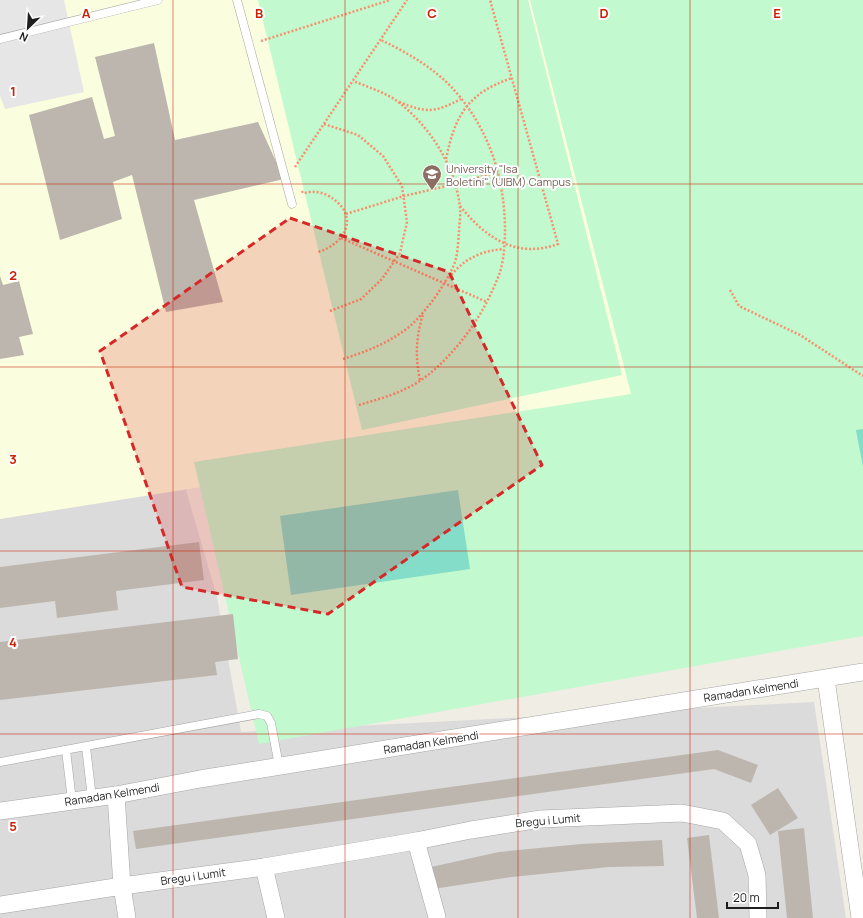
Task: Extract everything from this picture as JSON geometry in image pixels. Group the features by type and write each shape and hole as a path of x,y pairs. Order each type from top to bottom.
{"street":[{"name":"Ramadan Kelmendi","path":"0,811 116,795 200,779 863,672"},
{"path":"826,678 860,918"},
{"path":"116,795 122,886 127,918"},
{"name":"Bregu i Lumit","path":"0,906 122,886 264,866 541,819 682,813 723,821 748,844 757,875 758,918"},
{"path":"416,841 437,917"},
{"path":"264,866 276,918"}],"lane":[{"path":"0,39 158,0"},
{"path":"237,0 292,204"},
{"path":"0,762 259,714 267,716 272,723 279,766"},
{"path":"86,747 92,798"},
{"path":"66,750 70,773 72,801"}],"path":[{"path":"249,45 390,0"},
{"path":"286,181 407,0"},
{"path":"460,206 477,226 489,235 505,243 519,248 533,250 547,248 558,244 490,0"},
{"path":"359,405 408,388 431,372 451,353 470,331 487,302 499,274 505,243 504,211 498,172 490,147 473,116 454,90 430,69 406,52 381,40"},
{"path":"446,160 454,127 460,115 488,88 512,78"},
{"path":"353,82 376,90 414,108 431,111 447,106 461,99"},
{"path":"397,101 414,116 429,133 446,160 455,184 460,206 458,238 455,261 445,283"},
{"path":"324,124 358,135 383,156 402,186 407,222 400,253 382,280 361,299 330,311"},
{"path":"296,166 297,173"},
{"path":"346,214 404,196 498,172"},
{"path":"301,187 303,193 315,192 328,196 341,204 348,217 341,238 328,249 318,252"},
{"path":"341,238 487,302"},
{"path":"342,359 387,342 406,329 423,314 456,269 470,258 485,252 503,249"},
{"path":"730,290 739,306 800,335 863,376"},
{"path":"420,380 416,364 416,348 418,329 423,314"}],"highlighted area":[{"path":"290,218 449,272 542,465 328,614 182,587 100,351"}],"shaded area":[{"path":"0,0 350,405 186,490 217,597 241,732 814,702 846,918 0,918"},
{"name":"University \"Isa Boletini\" (UIBM) Campus","path":"0,0 863,0 863,382 0,519"},
{"path":"0,0 64,0 84,92 5,109 0,96"},
{"path":"863,429 863,467 856,430"},
{"path":"458,490 470,569 291,595 280,516"}],"green space":[{"path":"258,0 528,0 622,375 362,430"},
{"path":"530,0 863,0 863,636 259,744 194,462 631,394"}],"building":[{"path":"154,43 175,140 258,122 284,179 194,200 223,302 166,312 132,175 113,182 122,219 60,240 29,115 92,97 104,139 115,136 95,57"},
{"path":"0,276 3,285 19,281 33,334 19,337 24,355 0,359"},
{"path":"199,542 204,580 116,591 118,610 57,618 55,601 0,608 0,567"},
{"path":"233,614 238,659 215,662 217,675 0,700 0,642"},
{"path":"718,750 758,765 751,783 714,769 136,849 133,831"},
{"path":"778,788 798,818 770,835 751,805"},
{"path":"804,828 813,918 787,918 778,831"},
{"path":"709,835 719,918 697,918 687,838"},
{"path":"662,840 664,866 609,867 512,877 433,889 431,867 499,852 581,844"}],"place":[{"name":"University \"Isa Boletini\" (UIBM) Campus","path":"432,191"}]}
